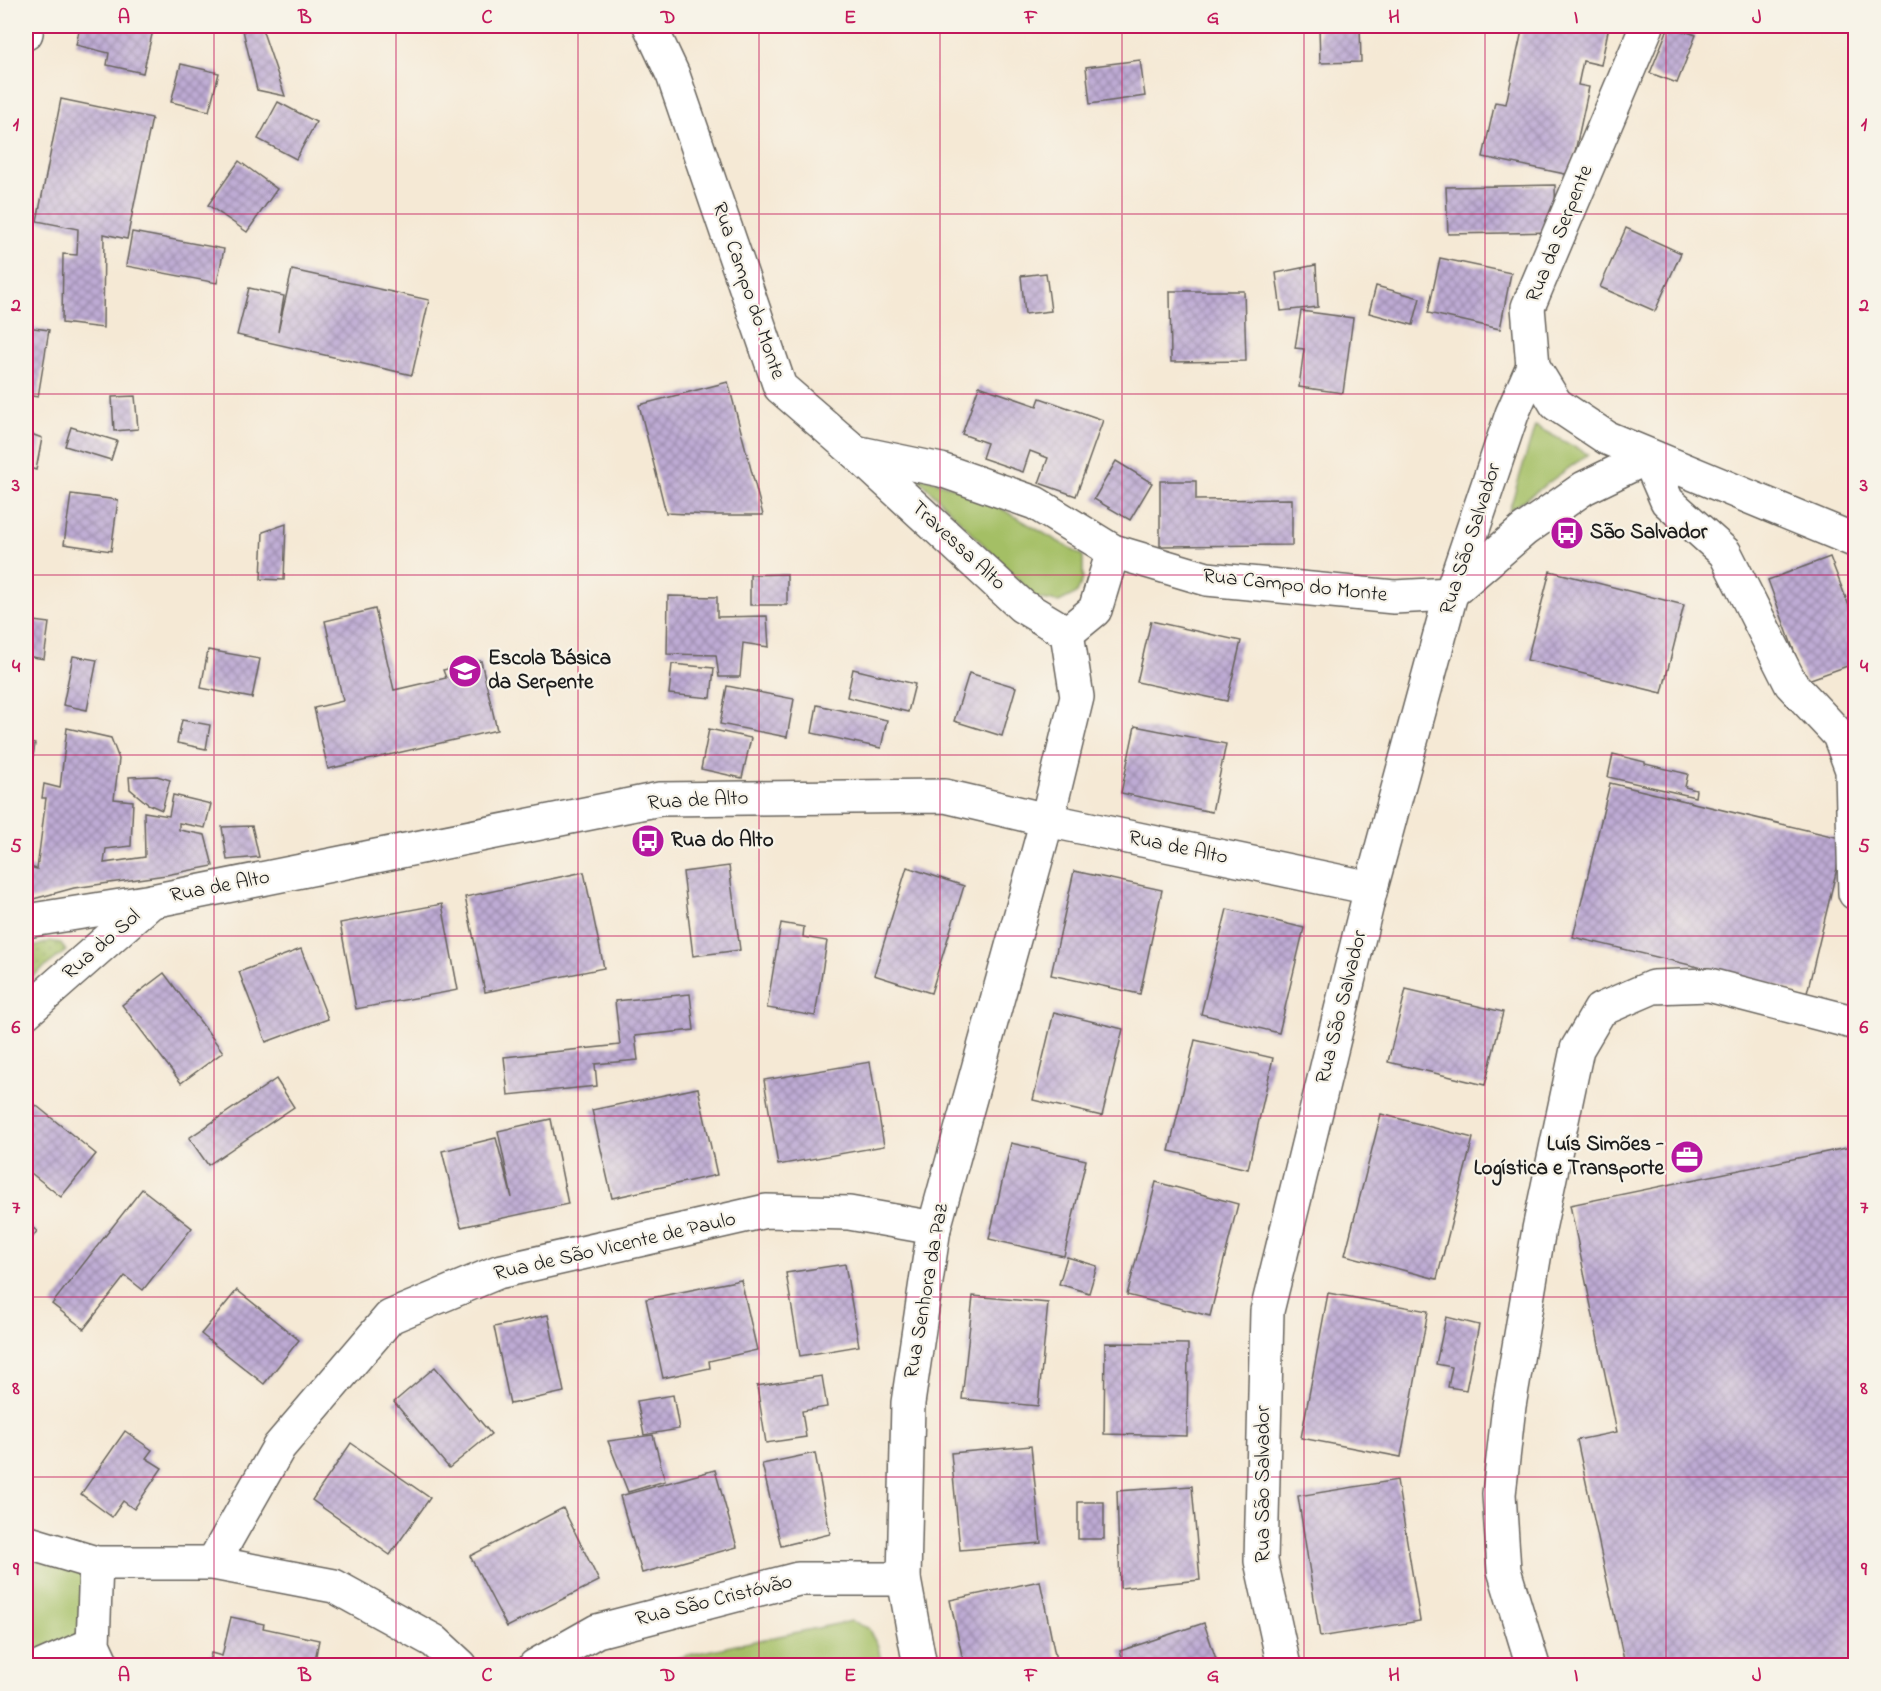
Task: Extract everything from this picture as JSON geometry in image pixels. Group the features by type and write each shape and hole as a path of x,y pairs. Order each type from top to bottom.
{"street":[{"path":"26,33 27,26"},
{"name":"Rua Campo do Monte","path":"650,26 673,75 780,387 854,451 941,470 1035,503 1113,551 1208,579 1394,597 1451,594"},
{"name":"Rua da Serpente","path":"1647,26 1528,307 1533,366 1556,404 1607,438 1648,457 1856,541"},
{"name":"Rua São Salvador","path":"1284,1665 1261,1561 1267,1311 1371,888 1451,594 1512,414 1533,366"},
{"name":"Travessa Alto","path":"854,451 1022,606 1067,633"},
{"path":"1451,594 1524,530 1584,488 1648,457 1667,501 1725,554 1791,684 1847,727 1852,770 1855,893"},
{"path":"1047,820 1077,697 1067,633 1095,610 1113,551"},
{"name":"Rua de Alto","path":"26,921 152,901 660,799 945,796 1047,820 1371,888"},
{"name":"Rua Senhora da Paz","path":"920,1665 904,1579 908,1403 934,1228 1047,820"},
{"name":"Rua do Sol","path":"26,1012 152,901"},
{"path":"1533,1665 1503,1570 1499,1494 1509,1406 1539,1229 1577,1049 1600,1010 1653,987 1709,985 1856,1023"},
{"name":"Rua de São Vicente de Paulo","path":"213,1563 279,1447 390,1317 498,1272 766,1211 849,1213 934,1228"},
{"path":"26,1542 96,1563 213,1563 334,1586 434,1641 461,1665"},
{"path":"43,1665 98,1654 96,1563"},
{"name":"Rua São Cristóvão","path":"535,1665 597,1631 798,1579 904,1579"}],"green space":[{"path":"1535,426 1588,454 1509,511"},
{"path":"915,475 978,495 1083,556 1083,579 1077,593 1059,602 1036,598"},
{"path":"50,941 61,943 66,951 26,981 26,950"},
{"path":"26,1549 89,1567 88,1639 26,1665"},
{"path":"851,1621 868,1628 878,1646 882,1665 652,1665 688,1655"}],"building":[{"path":"80,26 154,26 143,73 107,65 109,53 76,45"},
{"path":"242,26 261,26 285,96 257,90"},
{"path":"1319,26 1360,26 1361,62 1320,63"},
{"path":"1523,26 1609,26 1601,65 1583,61 1578,85 1589,87 1570,175 1483,157 1495,102 1506,104"},
{"path":"1669,26 1696,35 1677,83 1650,73"},
{"path":"1140,60 1145,96 1090,104 1086,67"},
{"path":"181,64 219,73 209,111 171,102"},
{"path":"61,99 152,118 127,239 104,234 103,328 62,323 63,254 77,255 78,229 37,221"},
{"path":"278,102 316,122 296,159 258,139"},
{"path":"239,161 277,189 247,232 208,205"},
{"path":"1555,185 1556,232 1448,234 1446,187"},
{"path":"1626,228 1681,253 1655,311 1600,287"},
{"path":"132,232 224,249 217,283 126,266"},
{"path":"1440,258 1511,273 1500,329 1428,313"},
{"path":"1316,265 1318,307 1281,311 1276,273"},
{"path":"292,270 429,300 412,375 237,335 249,288 284,296 278,332"},
{"path":"1046,273 1051,311 1025,314 1021,276"},
{"path":"1376,286 1420,298 1413,325 1369,313"},
{"path":"1170,291 1244,291 1246,361 1171,362"},
{"path":"1301,311 1353,318 1343,393 1299,387 1304,349 1295,348"},
{"path":"26,327 49,330 38,397 26,395"},
{"path":"728,382 763,515 666,513 639,405"},
{"path":"979,386 1037,406 1040,398 1103,420 1076,496 1039,483 1048,458 1030,451 1023,472 982,458 987,443 962,434"},
{"path":"135,396 138,429 114,431 112,397"},
{"path":"71,427 117,441 111,460 65,446"},
{"path":"26,432 42,438 36,470 26,467"},
{"path":"1116,461 1152,483 1130,520 1094,499"},
{"path":"1160,481 1196,481 1196,500 1292,499 1292,545 1160,546"},
{"path":"71,494 118,500 111,551 64,544"},
{"path":"286,524 284,580 261,579 263,532"},
{"path":"1830,557 1856,624 1856,663 1805,681 1768,580"},
{"path":"1550,571 1684,605 1662,693 1527,660"},
{"path":"787,574 787,605 750,605 750,575"},
{"path":"668,596 717,597 717,617 767,616 769,647 743,643 740,677 719,677 716,655 667,654"},
{"path":"375,609 394,690 446,678 443,670 481,661 497,730 328,769 314,708 343,701 325,621"},
{"path":"26,620 49,623 44,659 26,656"},
{"path":"1151,621 1241,641 1227,701 1137,682"},
{"path":"208,650 260,659 252,698 201,688"},
{"path":"73,656 97,660 87,710 63,705"},
{"path":"672,664 714,668 711,698 669,694"},
{"path":"853,669 915,684 908,712 847,697"},
{"path":"969,673 1016,687 1002,736 954,721"},
{"path":"727,686 794,699 787,737 720,724"},
{"path":"817,705 887,720 881,748 812,733"},
{"path":"182,720 210,725 206,749 177,743"},
{"path":"1135,726 1226,744 1212,812 1121,793"},
{"path":"67,728 111,738 119,759 114,799 133,801 131,846 106,849 104,863 145,857 144,812 169,816 173,795 211,804 205,828 179,823 179,830 205,835 213,866 74,888 26,901 26,866 37,869 46,798 42,798 44,784 60,788"},
{"path":"709,729 751,738 742,778 701,769"},
{"path":"26,742 35,744 30,774 26,773"},
{"path":"1613,754 1688,774 1685,787 1696,790 1695,797 1608,777"},
{"path":"157,776 170,780 162,810 148,804 130,789 129,777"},
{"path":"1610,783 1844,839 1807,993 1573,937"},
{"path":"26,798 29,799 27,825 26,825"},
{"path":"252,826 259,857 227,860 222,827"},
{"path":"729,866 740,950 693,956 683,872"},
{"path":"907,867 964,886 931,993 874,975"},
{"path":"1074,871 1162,890 1140,994 1051,975"},
{"path":"584,872 604,968 485,992 465,897"},
{"path":"442,904 458,990 356,1009 340,923"},
{"path":"1227,909 1304,928 1279,1033 1201,1014"},
{"path":"781,923 804,927 803,937 827,941 815,1016 767,1008"},
{"path":"301,949 328,1019 266,1042 239,972"},
{"path":"164,973 223,1052 181,1083 122,1005"},
{"path":"1406,989 1503,1012 1485,1085 1388,1062"},
{"path":"690,994 694,1030 635,1036 638,1060 595,1064 597,1086 508,1095 504,1057 620,1045 615,1001"},
{"path":"1054,1012 1123,1029 1102,1116 1033,1100"},
{"path":"1195,1040 1273,1058 1248,1169 1169,1151"},
{"path":"870,1062 884,1146 778,1165 764,1080"},
{"path":"276,1079 294,1107 208,1165 189,1138"},
{"path":"698,1088 717,1175 612,1198 592,1110"},
{"path":"27,1098 96,1154 61,1197 26,1169"},
{"path":"1381,1114 1473,1138 1437,1279 1345,1255"},
{"path":"551,1119 568,1204 461,1227 442,1151 496,1138 512,1198 498,1131"},
{"path":"1011,1143 1086,1160 1064,1256 989,1239"},
{"path":"1856,1146 1856,1665 1625,1665 1577,1440 1617,1432 1570,1205"},
{"path":"1156,1182 1238,1204 1210,1316 1127,1295"},
{"path":"142,1189 192,1228 143,1290 125,1276 84,1329 52,1304"},
{"path":"26,1223 37,1231 26,1247"},
{"path":"1067,1257 1097,1266 1089,1293 1059,1284"},
{"path":"845,1264 859,1346 800,1356 786,1273"},
{"path":"741,1280 757,1350 709,1361 710,1368 663,1378 646,1299"},
{"path":"237,1290 299,1340 264,1384 201,1334"},
{"path":"1328,1293 1428,1311 1401,1457 1301,1438"},
{"path":"973,1296 1048,1303 1038,1406 962,1399"},
{"path":"548,1315 564,1392 510,1404 494,1327"},
{"path":"1446,1317 1479,1325 1466,1390 1448,1387 1452,1367 1436,1364"},
{"path":"1105,1343 1188,1344 1187,1436 1104,1434"},
{"path":"435,1367 491,1434 449,1468 394,1402"},
{"path":"822,1376 827,1407 802,1411 806,1437 766,1443 757,1386"},
{"path":"673,1395 679,1429 644,1435 637,1401"},
{"path":"125,1431 152,1450 146,1458 162,1468 134,1509 123,1501 112,1517 81,1494"},
{"path":"653,1435 665,1481 628,1492 608,1441"},
{"path":"351,1443 430,1498 390,1555 312,1500"},
{"path":"1031,1446 1041,1543 960,1550 951,1453"},
{"path":"815,1453 830,1534 781,1546 762,1464"},
{"path":"715,1470 737,1547 642,1573 620,1496"},
{"path":"1397,1480 1420,1621 1320,1637 1298,1496"},
{"path":"1192,1486 1200,1580 1120,1588 1117,1491"},
{"path":"1078,1502 1104,1502 1104,1539 1078,1539"},
{"path":"563,1508 599,1581 507,1627 470,1556"},
{"path":"1040,1581 1057,1665 964,1665 950,1600"},
{"path":"231,1617 264,1624 263,1628 319,1640 314,1665 208,1665 211,1653 222,1656"},
{"path":"1204,1623 1218,1665 1125,1665 1120,1651"}],"place":[{"name":"São Salvador","path":"1567,533"},
{"name":"Escola Básica da Serpente","path":"465,671"},
{"name":"Rua do Alto","path":"648,841"},
{"name":"Luís Simões - Logística e Transporte","path":"1687,1157"}]}
